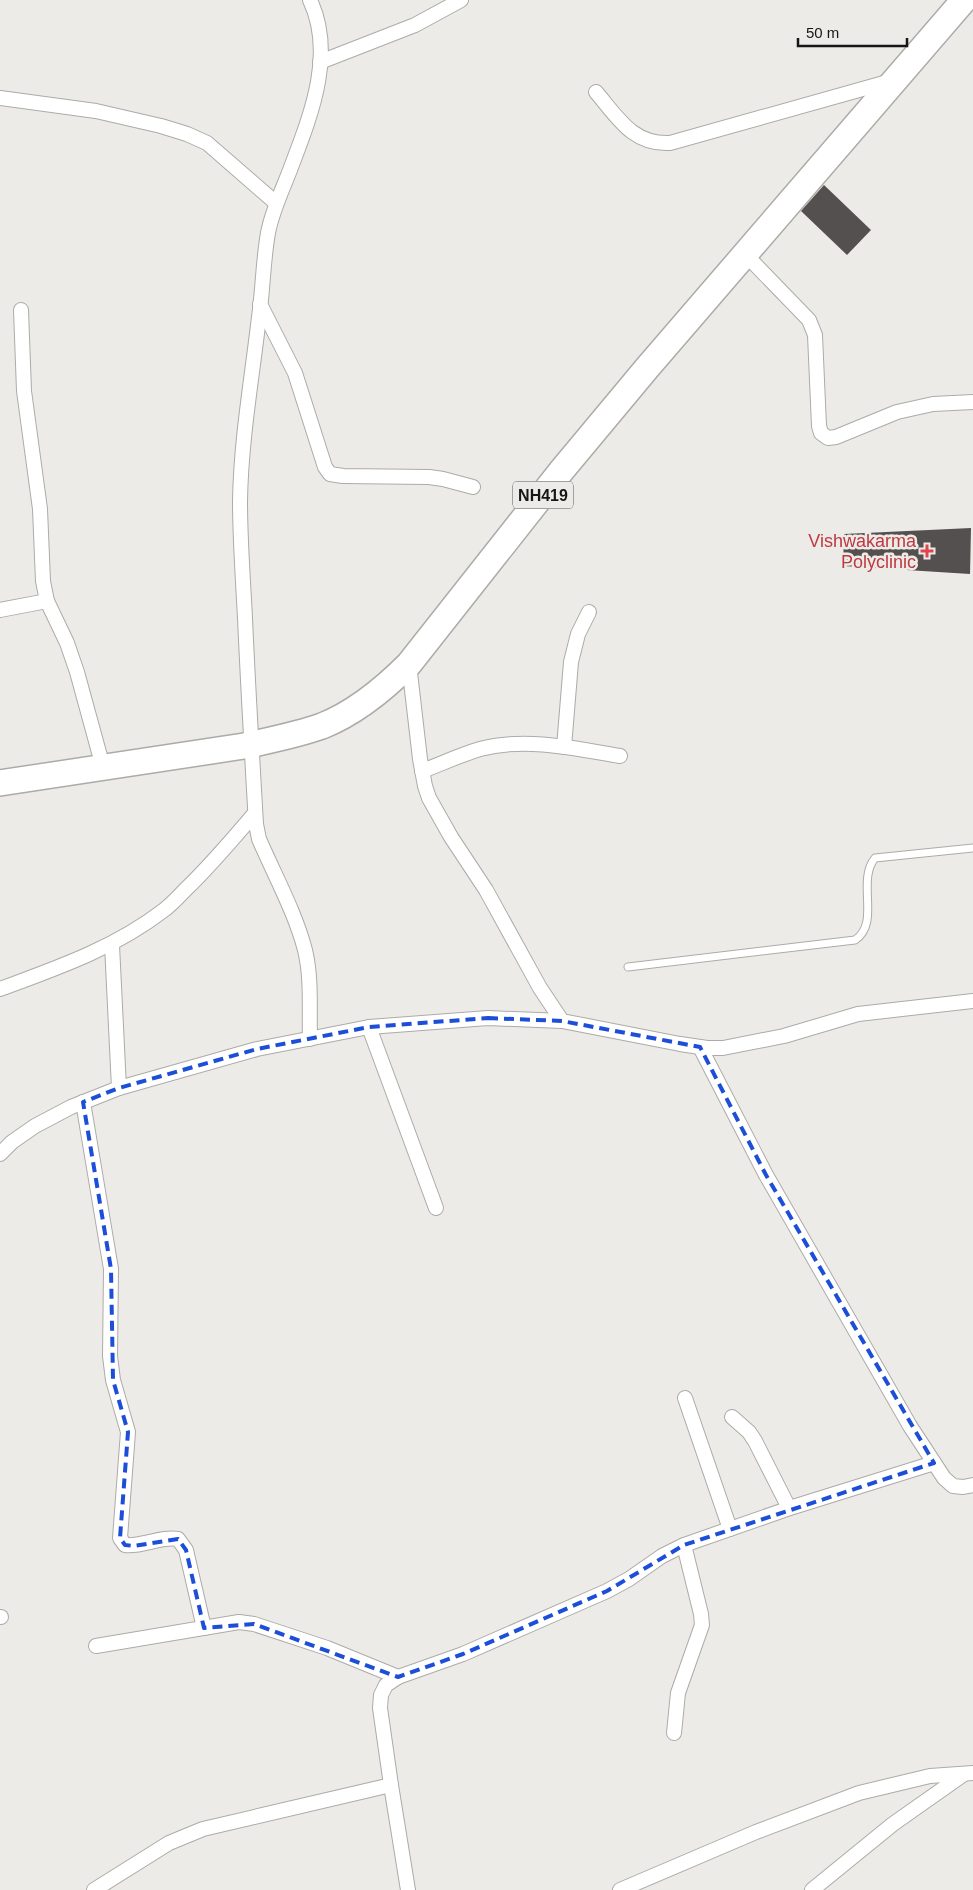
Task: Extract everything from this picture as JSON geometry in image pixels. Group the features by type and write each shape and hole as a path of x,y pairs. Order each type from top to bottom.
{"highway":[{"name":"NH419","path":"0,783 251,744 322,726 354,710 391,682 409,664 568,463 964,0"}],"street":[{"path":"310,0 316,13 322,48 310,114 290,171 276,203 266,246 245,418 240,502 255,813 260,839 298,929 305,952 308,972 310,1039"},
{"path":"320,62 415,26 461,0"},
{"path":"596,92 636,135 656,144 670,143 897,79"},
{"path":"0,98 96,111 187,134 207,143 276,203"},
{"path":"745,254 809,320 815,335 819,426 821,433 828,438 836,437 897,412 933,404 973,402"},
{"path":"260,304 295,373 325,467 330,474 343,476 428,477 444,479 473,487"},
{"path":"21,310 24,391 40,510 43,581 47,601 67,643 77,672 103,767"},
{"path":"0,610 47,601"},
{"path":"564,746 571,662 578,634 589,612"},
{"path":"409,664 425,786 436,811 486,890 540,988 562,1021"},
{"path":"422,771 479,750 524,744 564,746 620,756"},
{"path":"0,989 71,963 112,945 166,909 211,864 255,813"},
{"path":"112,945 119,1088"},
{"path":"0,1154 12,1142 35,1126 83,1102 119,1088 257,1050 369,1027 488,1018 562,1021 700,1047 723,1048 784,1036 858,1014 973,1001"},
{"path":"369,1027 436,1208"},
{"path":"700,1047 766,1175 910,1426 944,1478 953,1486 973,1485"},
{"path":"83,1102 111,1269 110,1356 113,1380 128,1432 120,1538 125,1545 134,1546 169,1537 178,1539 186,1550 204,1628"},
{"path":"685,1398 730,1529"},
{"path":"732,1417 749,1432 755,1441 789,1508"},
{"path":"408,1890 390,1785 380,1701 381,1694 386,1686 398,1677 464,1654 607,1591 684,1544 789,1508 934,1463"},
{"path":"674,1733 678,1693 702,1625 684,1544"},
{"path":"96,1646 239,1622 254,1624 327,1648 398,1677"},
{"path":"620,1890 756,1832 859,1793 930,1776 970,1773"},
{"path":"812,1890 893,1824 970,1773"},
{"path":"94,1890 169,1843 203,1829 390,1785"}],"lane":[{"path":"628,967 854,940 863,935 866,925 868,872 870,864 875,858 973,848"}],"highlighted area":[{"path":"488,1018 562,1021 700,1047 766,1175 934,1463 684,1545 607,1591 463,1654 398,1677 254,1624 204,1628 186,1550 178,1539 134,1546 125,1545 120,1538 128,1432 113,1380 111,1269 83,1102 119,1088 257,1049 369,1027"}],"building":[{"path":"824,185 871,230 847,255 801,211"},
{"path":"971,528 970,574 843,566 844,534"}],"place":[{"name":"Vishwakarma Polyclinic","path":"927,551"}]}
